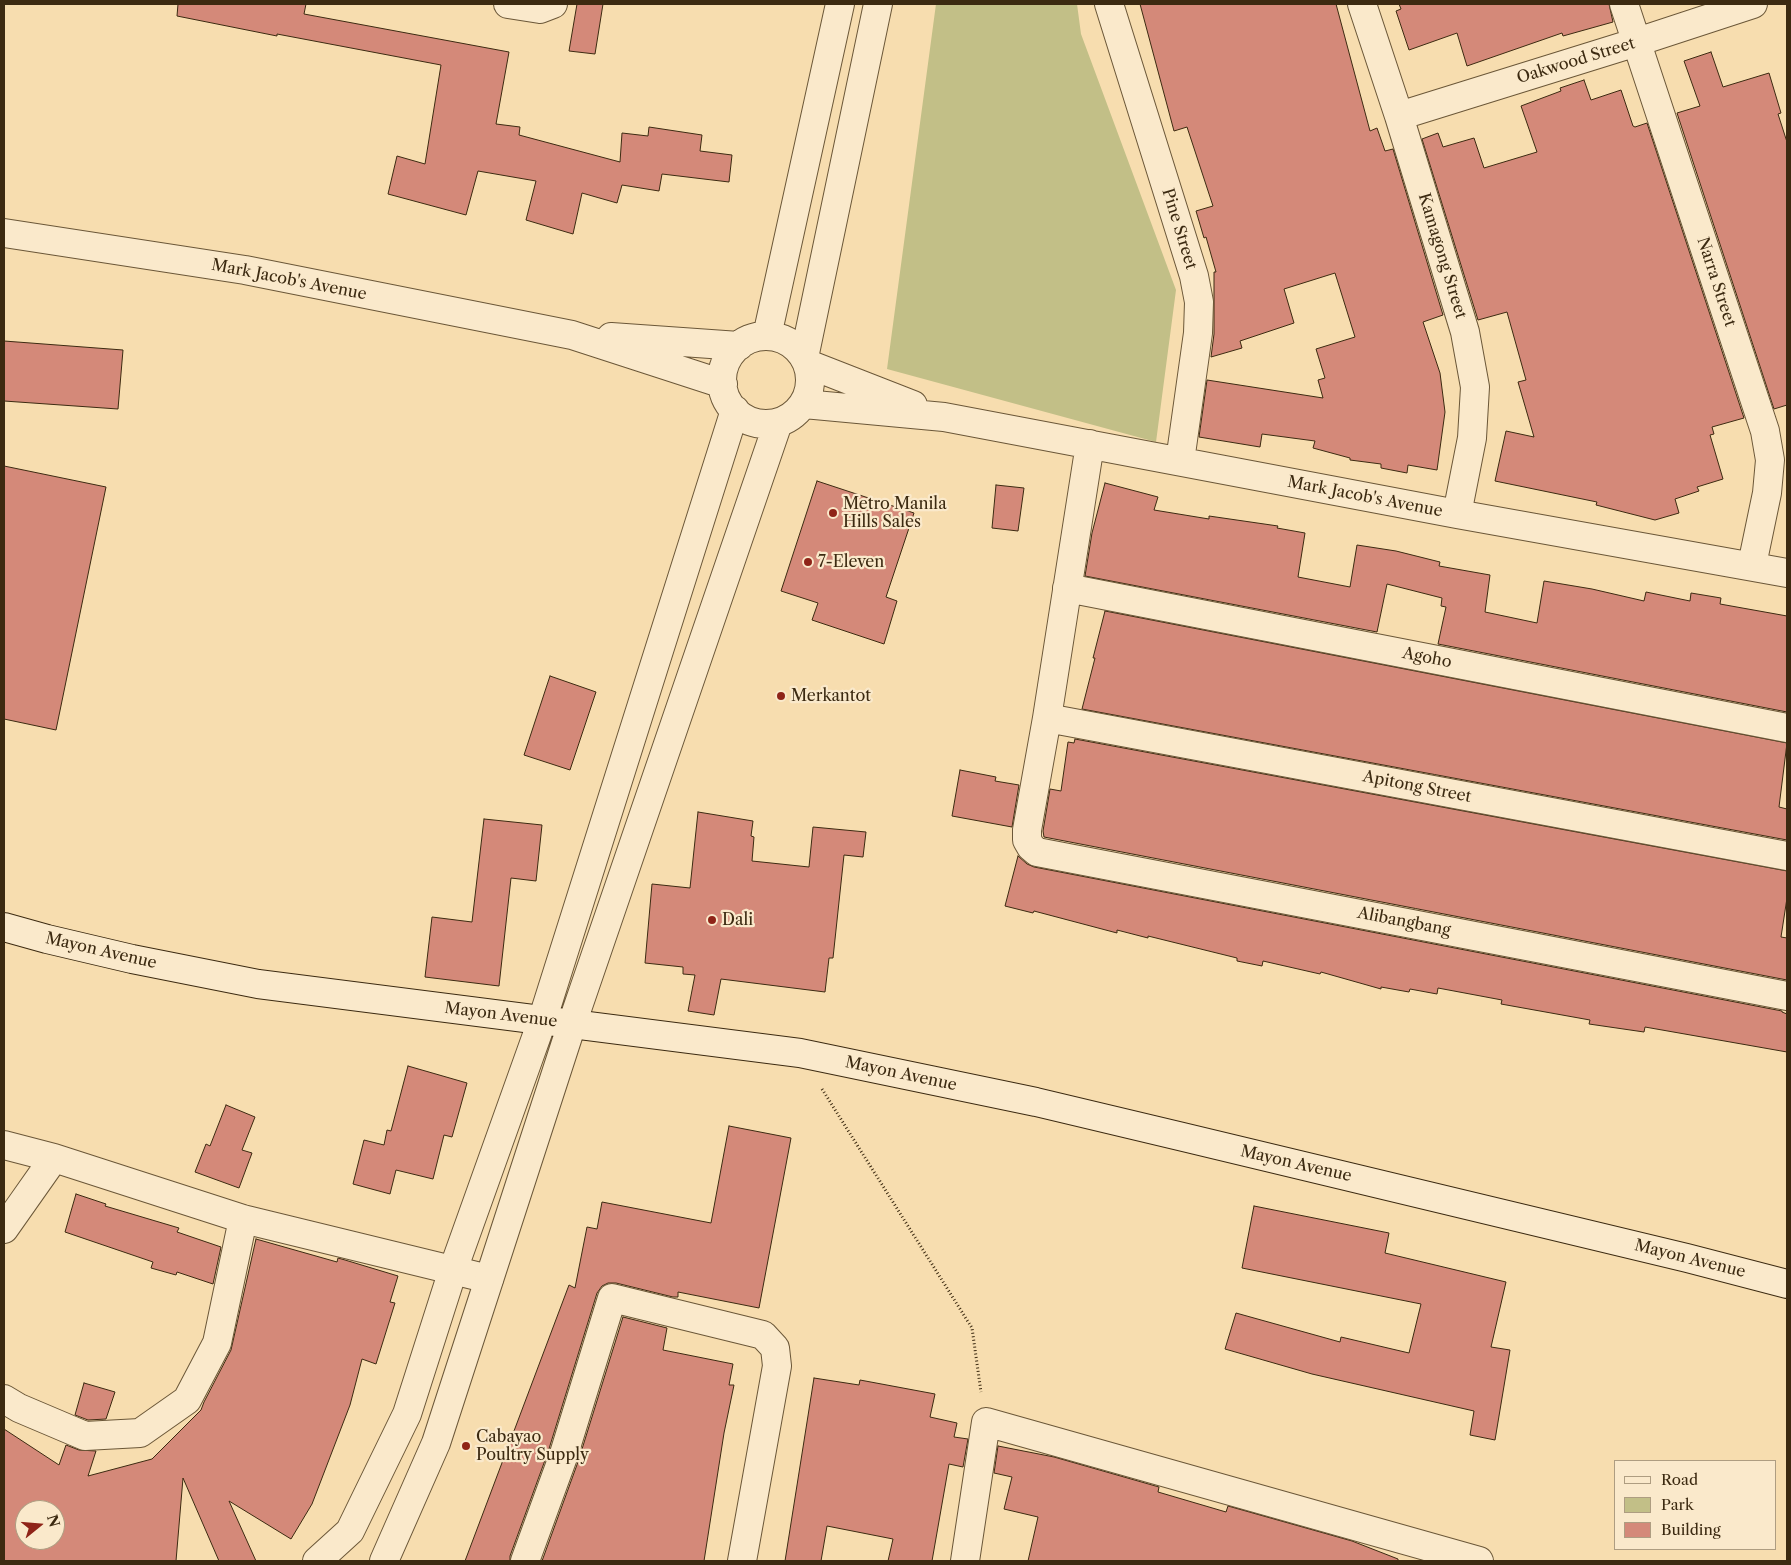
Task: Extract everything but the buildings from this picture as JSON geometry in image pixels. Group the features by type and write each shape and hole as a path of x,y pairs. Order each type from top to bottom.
{"street":[{"path":"508,4 540,10 553,4"},
{"path":"767,336 840,4"},
{"path":"806,361 794,347 781,339 767,336 752,338 739,346 730,356 724,370 722,384 726,398 735,410 746,419 762,424 778,423 793,416 804,404 809,388 806,361 878,4"},
{"name":"Pine Street","path":"1109,4 1194,276 1199,302 1198,333 1180,461"},
{"name":"Kamagong Street","path":"1362,4 1399,116 1465,332 1475,388 1472,438 1457,514"},
{"name":"Narra Street","path":"1624,4 1765,431 1770,460 1768,485 1752,566"},
{"name":"Oakwood Street","path":"1399,116 1753,4"},
{"name":"Mark Jacob's Avenue","path":"4,233 245,270 572,335 722,384"},
{"name":"Mark Jacob's Avenue","path":"572,335 739,346"},
{"name":"Mark Jacob's Avenue","path":"806,361 944,417"},
{"name":"Mark Jacob's Avenue","path":"804,404 944,417 1457,514 1787,572"},
{"path":"317,1561 350,1531 407,1414 453,1270 542,1021 735,410"},
{"path":"384,1561 436,1442 572,1024 778,423"},
{"path":"1047,718 1090,444"},
{"name":"Agoho","path":"1067,588 1787,728"},
{"name":"Alibangbang","path":"1047,718 1027,830 1027,840 1037,852 1787,996"},
{"name":"Apitong Street","path":"1047,718 1787,856"},
{"name":"Mayon Avenue","path":"4,927 132,959 258,984 800,1052 1036,1102 1183,1136 1787,1284"},
{"path":"4,1145 54,1158 243,1219 489,1279"},
{"path":"4,1229 54,1158"},
{"path":"4,1399 19,1408 85,1436 140,1433 187,1400 217,1343 243,1219"},
{"path":"525,1561 563,1458 612,1298 763,1335 775,1348 777,1366 742,1561"},
{"path":"965,1561 986,1422 1478,1561"}],"path":[{"path":"800,1052 972,1328 986,1422"}],"green space":[{"path":"936,4 1077,4 1081,34 1176,290 1156,442 887,369"}],"place":[{"name":"Metro Manila Hills Sales","path":"833,513"},
{"name":"7-Eleven","path":"808,562"},
{"name":"Merkantot","path":"781,696"},
{"name":"Dali","path":"712,920"},
{"name":"Cabayao Poultry Supply","path":"466,1446"}]}
